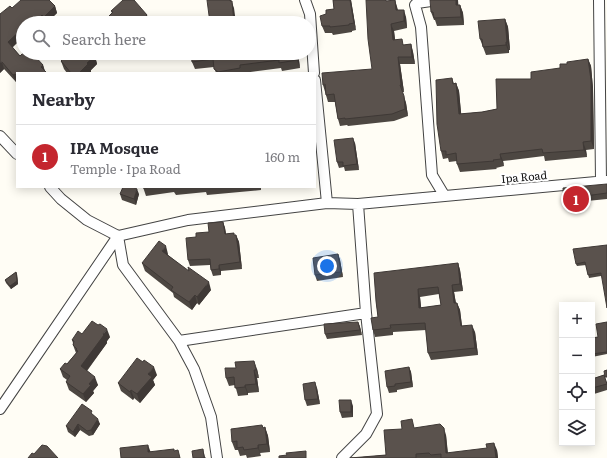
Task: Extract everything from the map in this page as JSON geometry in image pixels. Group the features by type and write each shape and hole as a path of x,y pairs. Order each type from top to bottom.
{"street":[{"path":"305,0 310,16"},
{"path":"438,0 417,3 415,5 421,27 432,175 444,195"},
{"path":"599,0 604,181"},
{"path":"313,60 314,72"},
{"path":"316,90 327,204"},
{"path":"0,136 16,153"},
{"name":"Ipa Road","path":"118,236 188,220 327,204 358,204 604,181"},
{"path":"51,188 61,199 87,220 118,236"},
{"path":"342,458 366,434 377,414 366,313 358,204"},
{"path":"118,236 123,265 179,341 194,369 211,417 217,458"},
{"path":"0,409 118,236"},
{"path":"179,341 366,313"}],"building":[{"path":"21,0 49,0 55,6 45,16 16,16 16,35 8,42 16,51 16,60 38,60 43,65 41,67 46,72 16,72 16,75 13,75 2,62 0,63 0,14 10,6 12,8"},
{"path":"123,0 134,0 147,15 109,16 113,12 111,11"},
{"path":"207,0 232,1 233,16 209,16"},
{"path":"333,0 350,0 354,23 330,27 322,26 320,16 326,14 326,10 334,9"},
{"path":"366,0 395,0 396,10 404,10 404,21 391,24 393,40 402,39 403,45 411,44 412,57 398,57 400,85 404,96 405,109 392,114 338,119 334,94 326,95 322,73 372,69 368,39"},
{"path":"430,0 456,0 456,5 460,5 461,17 434,18 433,12 431,12"},
{"path":"505,19 506,45 483,47 482,39 480,39 478,21"},
{"path":"588,59 591,80 591,141 583,142 584,150 543,153 542,149 500,154 501,159 493,160 494,161 457,164 456,153 446,155 446,151 441,151 437,124 436,80 452,78 453,84 456,83 459,114 482,112 497,109 496,79 531,79 531,72 560,68 560,64 567,64 567,62"},
{"path":"90,60 80,72 70,72 61,61"},
{"path":"192,60 206,60 192,62"},
{"path":"213,60 279,60 240,65 240,68 218,72 214,69"},
{"path":"279,60 297,60 279,63"},
{"path":"353,138 357,164 343,166 343,162 337,162 334,140"},
{"path":"607,184 607,193 585,196 585,200 564,202 563,188"},
{"path":"123,188 137,189 134,199 120,194"},
{"path":"223,222 225,234 234,233 234,235 236,235 240,262 219,265 219,269 211,270 210,259 188,260 186,238 196,237 196,233 209,232 208,223"},
{"path":"159,241 166,246 162,251 189,271 188,267 209,282 197,297 195,295 189,302 171,290 173,287 142,263"},
{"path":"607,245 607,308 601,273 588,275 585,262 576,264 573,249"},
{"path":"338,254 341,272 315,275 313,258"},
{"path":"458,263 460,284 452,285 454,303 457,303 461,326 472,325 475,348 428,353 425,323 390,325 391,328 373,330 371,318 378,317 374,273","holes":["438,287 441,305 419,308 418,289"]},
{"path":"16,272 17,281 10,286 5,280"},
{"path":"92,321 107,329 81,366 95,377 89,384 91,385 83,394 66,382 70,376 60,369 65,363 67,364 78,351 73,345 74,341 72,340 78,331 82,334"},
{"path":"358,322 360,330 325,334 324,324"},
{"path":"607,322 607,352 595,354 595,338 598,337 596,324"},
{"path":"137,358 143,362 144,360 154,367 148,374 152,377 137,394 131,390 130,392 118,383"},
{"path":"254,361 256,370 254,370 256,384 235,388 234,377 226,378 225,368 236,368 235,362"},
{"path":"409,367 411,382 395,384 395,386 387,387 385,371"},
{"path":"607,370 607,377 605,377 604,371"},
{"path":"604,375 607,384 595,387 595,378"},
{"path":"315,382 318,399 305,400 303,384"},
{"path":"339,400 351,400 351,412 340,412"},
{"path":"82,404 92,411 91,413 98,419 91,430 87,431 78,424 73,432 66,426"},
{"path":"412,419 414,428 440,424 444,428 446,453 487,448 486,444 494,443 496,458 441,458 441,454 431,455 429,453 416,454 416,458 350,458 386,455 384,430 402,429 401,421"},
{"path":"262,425 263,428 265,427 267,444 258,445 258,448 244,450 243,447 237,448 237,441 232,442 231,429"},
{"path":"42,445 47,446 58,458 28,458"},
{"path":"148,445 148,452 174,449 174,451 178,450 180,458 121,458 120,448"},
{"path":"203,449 204,458 193,458 192,451"},
{"path":"306,451 306,458 279,458 279,456 287,455 286,453"}],"place":[{"name":"IPA Mosque","path":"576,199"}]}
